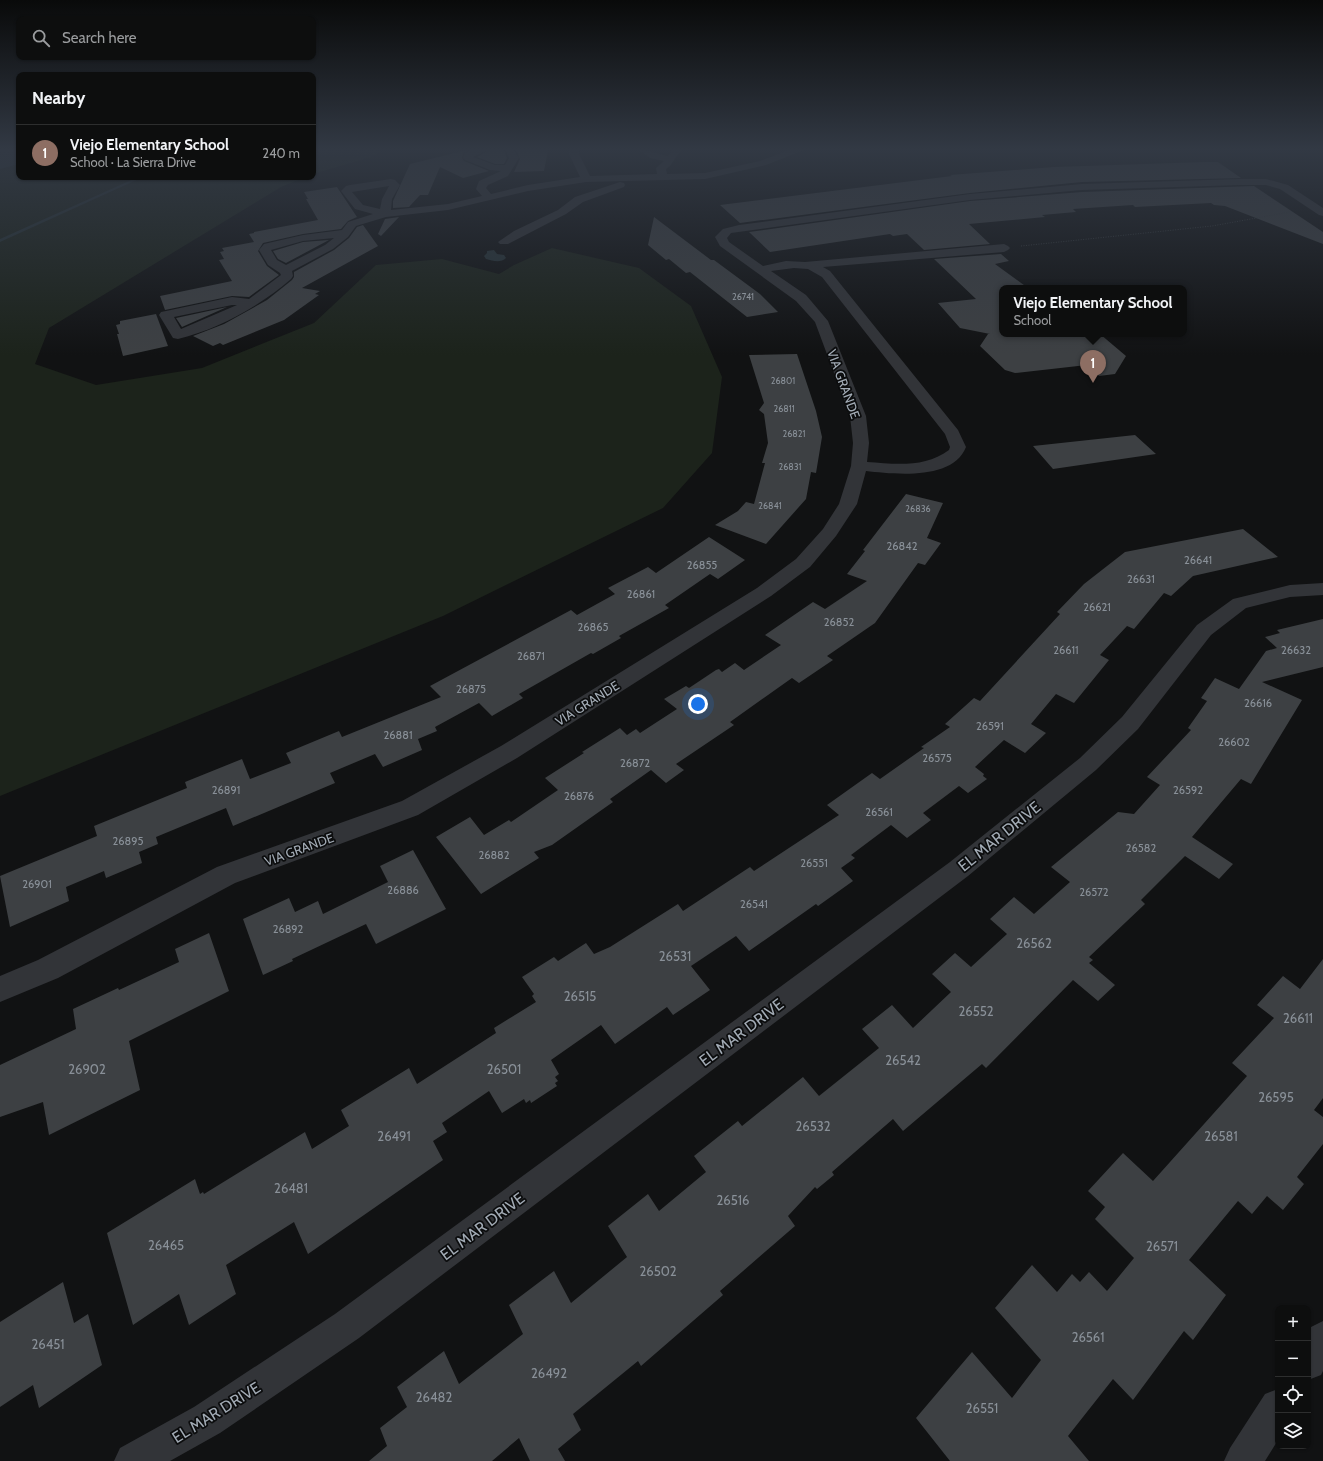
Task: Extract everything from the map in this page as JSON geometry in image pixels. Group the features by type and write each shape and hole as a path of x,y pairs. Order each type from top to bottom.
{"street":[{"path":"286,271 329,246 345,233 352,224 371,218"},
{"path":"504,242 519,232 548,218"},
{"name":"VIA GRANDE","path":"0,989 48,969 226,875 410,808 509,752 764,592 803,563 830,532 848,504 859,466 861,443 858,416 821,321 801,298 724,244 721,237 727,231 739,228 812,218"},
{"path":"286,271 272,262 265,250 268,246 296,239 345,233"},
{"path":"760,270 792,264 807,265 1004,248"},
{"path":"807,265 821,270 826,274 952,433 958,447 956,452 949,458 941,463 928,466 888,469 859,466"},
{"path":"252,303 232,301 166,315 178,335 226,318 252,303 276,287 287,276 286,271"},
{"name":"EL MAR DRIVE","path":"133,1461 207,1420 347,1326 959,869 1088,764 1130,723 1204,630 1240,603 1290,591 1323,589"},
{"path":"1311,1357 1323,1339"},
{"path":"1243,1461 1275,1412"}],"path":[{"path":"1004,248 1212,226 1256,218"}],"shaded area":[{"path":"0,218 230,218 49,328 35,364 96,385 202,368 314,323 376,265 442,259 499,274 514,265 552,248 639,268 691,306 722,377 712,453 663,508 443,616 0,796"},
{"path":"494,250 497,254 504,255 506,258 499,261 486,259 484,256 487,251"}],"building":[{"path":"317,218 354,218 348,221 341,229 303,234 263,243 258,251 267,266 279,275 249,297 232,296 165,310 160,296 232,281 219,260 224,259 220,252 224,251 222,248 254,242 249,234 254,232 318,220"},
{"path":"398,218 381,236 378,234 385,219"},
{"path":"654,218 656,218 711,260 714,260 760,294 778,312 747,317 690,272 686,273 669,259 666,260 648,245"},
{"path":"735,218 777,218 740,223"},
{"path":"848,218 1032,218 969,224 990,244 924,250 907,234 893,236 890,234 770,252 749,232"},
{"path":"1256,218 1302,218 1323,232 1323,244"},
{"path":"363,225 378,246 302,288 320,291 315,294 319,295 284,320 223,345 220,343 213,346 193,336 224,324 267,300 292,280 294,277 294,272 334,250 349,238 357,227"},
{"path":"329,240 286,263 278,259 273,251 303,242"},
{"path":"1001,254 1009,261 995,264 1024,285 999,285 999,337 1104,337 1126,356 1115,374 1099,376 1087,365 1015,373 1005,370 980,346 988,334 990,334 960,328 938,303 976,299 934,259"},
{"path":"227,307 182,327 176,318"},
{"path":"156,314 168,346 123,356 116,325 120,324 120,321"},
{"path":"797,354 816,411 822,437 816,473 811,472 806,499 766,544 715,525 738,511 746,502 754,504 765,463 762,463 768,443 764,414 759,410 764,403 749,355"},
{"path":"1135,435 1156,454 1053,469 1033,446"},
{"path":"906,494 943,503 927,538 941,543 925,565 918,563 875,623 827,656 833,660 799,683 792,678 730,722 734,725 676,764 684,770 666,783 651,770 610,799 613,802 552,845 534,852 539,858 481,894 436,837 470,817 484,835 509,820 511,822 558,790 545,778 584,753 582,752 620,728 627,735 636,729 640,733 677,709 664,699 686,686 689,688 716,670 719,669 722,672 735,663 744,670 781,645 765,635 813,602 825,609 867,581 847,574 865,551 863,550"},
{"path":"1243,529 1278,557 1193,576 1171,596 1164,593 1134,629 1127,626 1100,655 1109,660 1074,703 1056,694 1031,724 1046,733 1025,753 1004,740 975,767 984,774 983,776 987,779 968,793 959,786 923,813 931,820 907,838 891,825 851,855 855,858 841,868 853,881 818,906 816,904 749,951 736,936 691,966 710,990 673,1015 667,1007 615,1044 601,1025 551,1060 559,1074 555,1077 558,1081 555,1083 557,1086 531,1103 530,1100 526,1103 524,1099 502,1113 489,1091 442,1123 447,1132 433,1141 443,1160 308,1254 294,1222 226,1265 236,1294 189,1325 179,1294 133,1325 107,1233 195,1179 200,1194 203,1192 204,1194 305,1132 312,1149 349,1126 341,1110 409,1068 417,1084 496,1033 494,1028 536,1002 532,996 534,994 522,977 554,957 558,961 586,943 594,954 610,947 678,904 683,911 750,867 754,871 839,815 827,805 872,773 880,779 924,748 921,747 950,727 945,724 974,698 980,701 1060,614 1057,612 1084,584 1125,552"},
{"path":"709,537 745,560 718,579 710,574 665,605 669,608 619,636 621,638 593,654 591,653 519,694 523,698 492,716 479,703 435,727 437,731 418,739 422,750 383,767 375,754 330,773 335,783 233,826 226,808 156,837 158,844 139,852 142,863 106,878 104,871 66,887 69,901 10,927 0,876 97,836 94,826 187,788 185,782 242,759 250,779 291,763 286,753 339,731 342,737 441,697 430,686 571,610 577,615 615,594 608,588 648,567 656,573"},
{"path":"1323,619 1323,667 1262,682 1302,700 1251,784 1241,779 1192,837 1233,864 1219,879 1185,856 1141,900 1145,904 1089,957 1093,960 1089,963 1115,985 1098,1001 1073,980 986,1068 982,1064 903,1131 893,1119 832,1172 834,1175 817,1189 815,1187 788,1216 795,1226 720,1291 723,1295 641,1366 638,1361 573,1414 581,1430 558,1449 565,1461 530,1461 519,1438 492,1461 369,1461 387,1446 380,1428 407,1407 397,1387 444,1351 459,1384 523,1334 509,1305 554,1271 571,1303 627,1257 608,1226 648,1194 659,1211 706,1172 694,1156 738,1121 742,1126 803,1077 819,1096 879,1048 862,1029 892,1005 913,1028 951,992 932,974 955,953 971,967 1007,934 990,919 1014,897 1034,914 1070,882 1051,867 1118,812 1134,814 1160,785 1147,777 1191,730 1188,728 1207,701 1201,698 1215,678 1239,689 1266,651 1277,648 1265,637 1280,633 1277,630"},
{"path":"413,850 446,909 376,944 366,924 292,959 293,961 263,975 243,919 289,898 295,912 318,901 323,914 388,882 380,866"},
{"path":"209,933 229,991 129,1041 140,1090 49,1135 43,1102 0,1117 0,1065 76,1029 73,1009 118,988 119,990 179,962 175,949"},
{"path":"1323,959 1323,1098 1314,1110 1323,1117 1323,1144 1297,1177 1304,1184 1283,1210 1267,1196 1252,1214 1238,1201 1189,1260 1226,1295 1193,1340 1184,1331 1133,1400 1113,1379 1068,1436 1089,1461 950,1461 916,1418 972,1352 1012,1398 1041,1360 995,1308 1032,1265 1057,1292 1072,1274 1080,1282 1089,1272 1107,1291 1134,1258 1095,1219 1105,1207 1088,1191 1123,1153 1153,1181 1247,1076 1232,1063 1274,1018 1257,1005 1283,976 1300,989"},
{"path":"63,1282 74,1323 88,1314 102,1365 39,1408 33,1385 0,1407 0,1322"}],"waterway":[{"path":"0,241 50,218"}],"place":[{"name":"Viejo Elementary School","path":"1093,383"}]}
